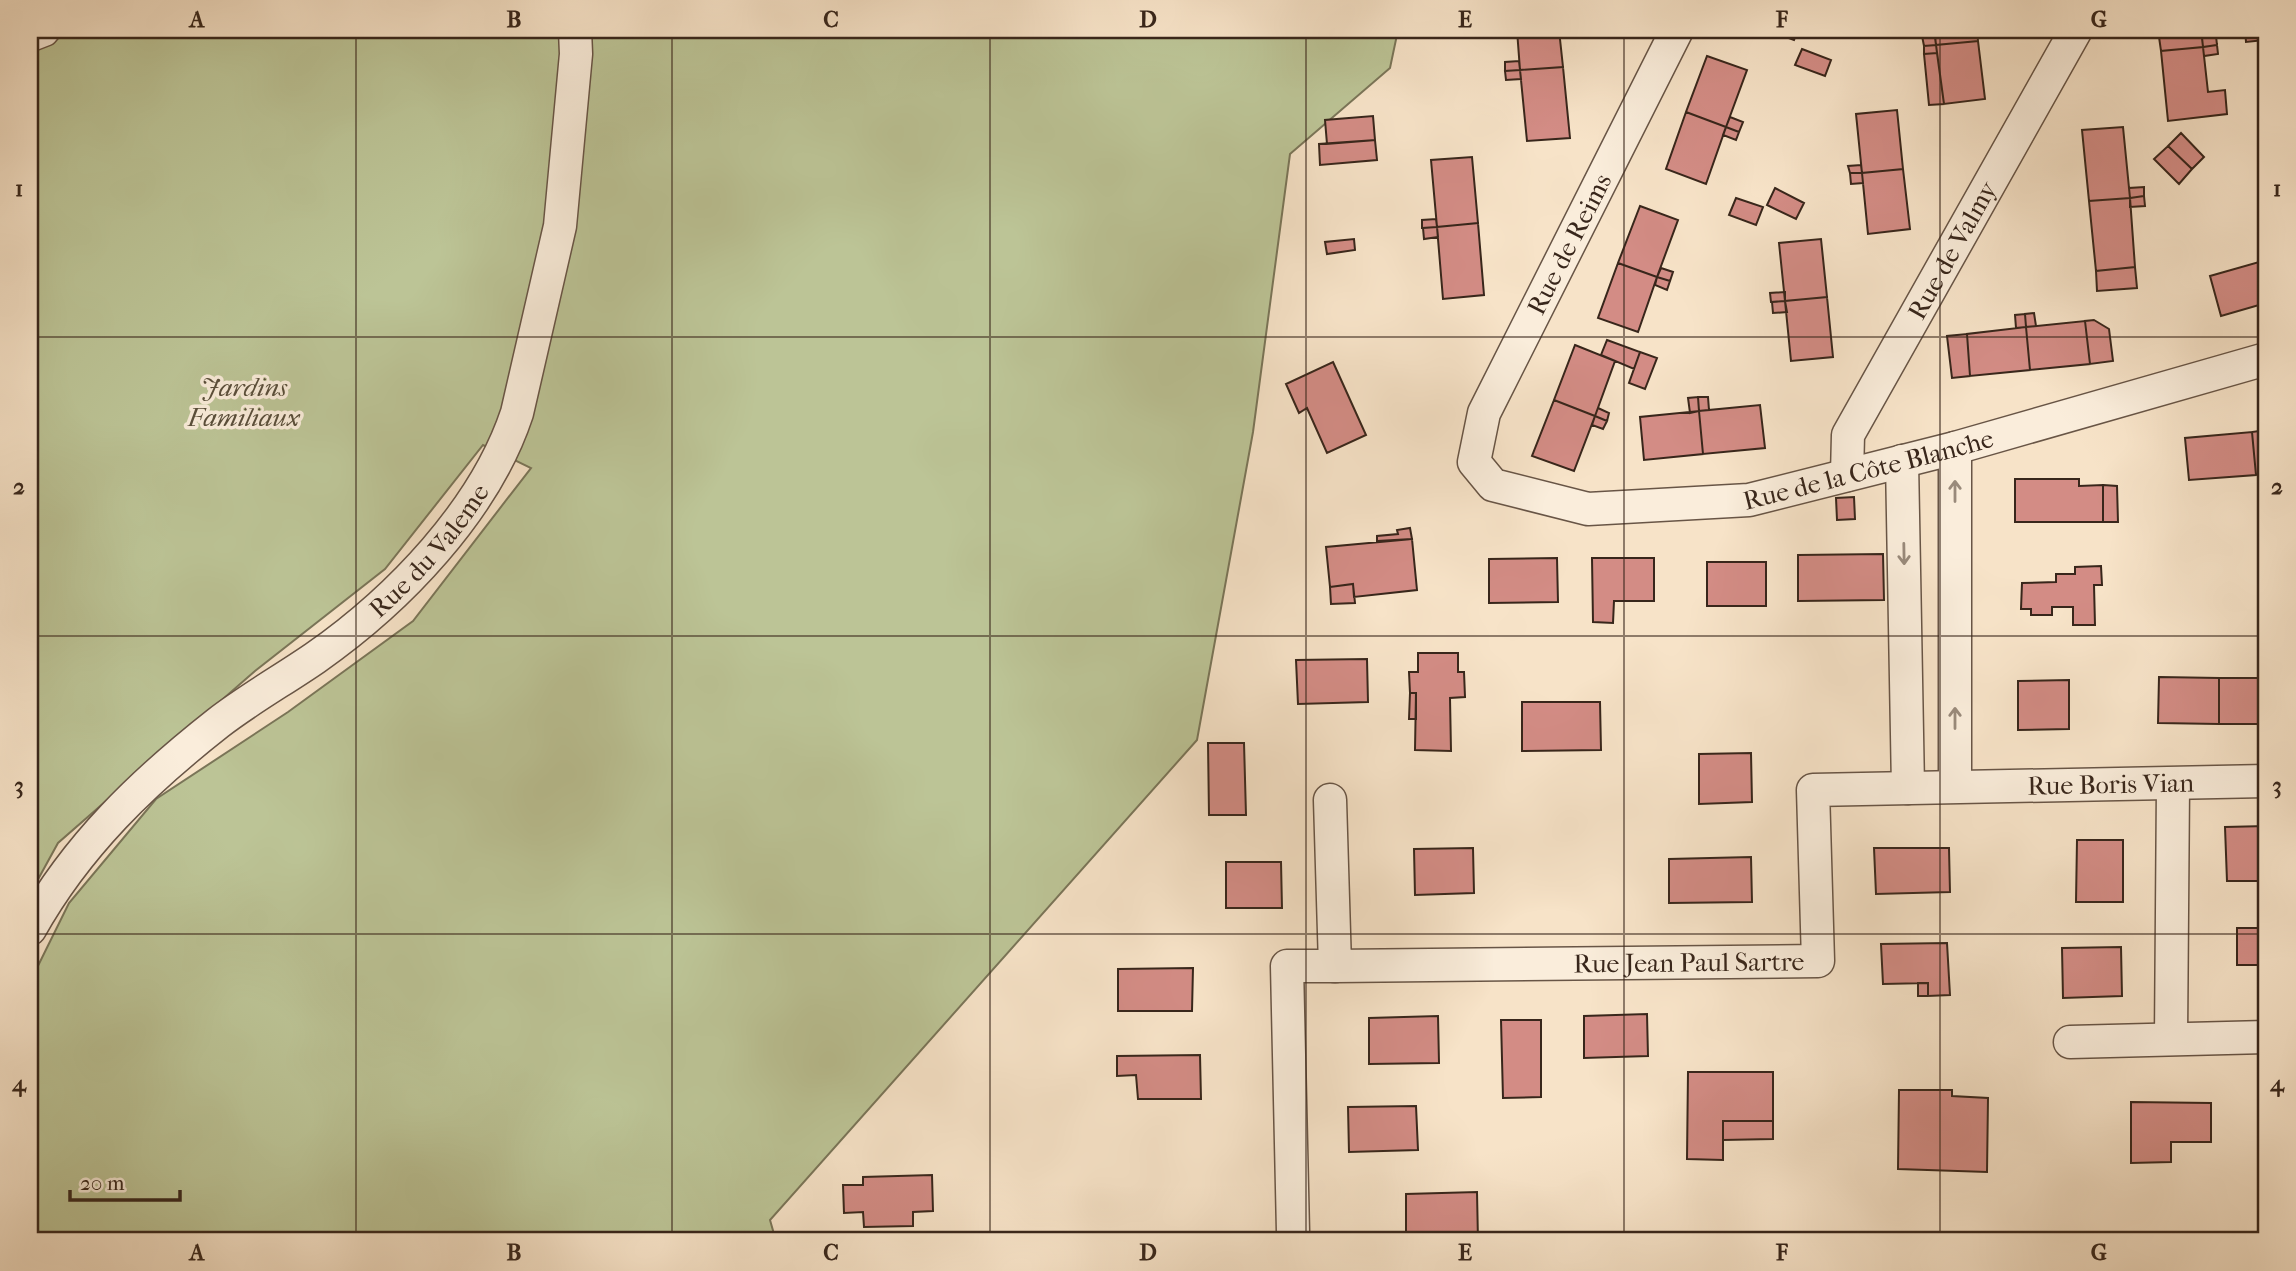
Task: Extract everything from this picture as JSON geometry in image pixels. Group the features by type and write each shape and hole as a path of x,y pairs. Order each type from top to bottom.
{"street":[{"name":"Rue du Valeme","path":"30,929 94,835 135,794 220,721 351,631 398,590 438,546 489,475 508,441 517,413 559,226 576,54 575,30"},
{"name":"Rue de Reims","path":"1474,462 1484,413 1677,30"},
{"name":"Rue de Valmy","path":"1847,475 1848,435 2076,30"},
{"name":"Rue de la Côte Blanche","path":"1474,462 1493,485 1588,509 1749,500 1955,448 2266,359"},
{"path":"1955,448 1955,786"},
{"path":"1902,461 1908,788"},
{"name":"Rue Boris Vian","path":"1955,786 2173,785 2266,781"},
{"path":"2171,1038 2173,785"},
{"name":"Rue Jean Paul Sartre","path":"1293,1232 1287,966 1818,961 1813,790 1955,786"},
{"path":"1330,800 1335,966"},
{"path":"2070,1042 2266,1037"}],"lane":[{"path":"30,44 48,37 54,30"}],"green space":[{"name":"Jardins Familiaux","path":"30,30 1398,30 1390,68 1290,154 1253,432 1197,740 770,1220 776,1241 30,1241 30,982 69,903 156,799 288,712 413,621 531,468 483,445 385,569 255,671 58,843 30,894"},
{"path":"2266,1236 2266,1241 2188,1241"}],"building":[{"path":"1517,30 1559,30 1563,67 1520,70"},
{"path":"1766,30 1798,30 1794,40"},
{"path":"1934,30 1977,30 1978,41 1936,45"},
{"path":"2158,30 2201,30 2203,47 2161,51"},
{"path":"2245,30 2263,30 2264,40 2246,42"},
{"path":"1935,35 1936,45 1924,46 1922,36"},
{"path":"2216,36 2217,45 2203,47 2202,37"},
{"path":"1978,41 1985,99 1944,104 1936,45"},
{"path":"1936,45 1937,53 1924,54 1924,46"},
{"path":"2217,45 2218,54 2204,56 2203,47"},
{"path":"2203,47 2208,92 2225,90 2227,114 2168,121 2161,51"},
{"path":"1802,49 1831,60 1825,76 1795,65"},
{"path":"1937,53 1944,104 1929,105 1924,54"},
{"path":"1707,56 1747,70 1726,127 1686,112"},
{"path":"1519,61 1520,70 1505,71 1505,62"},
{"path":"1563,67 1570,138 1527,141 1520,70"},
{"path":"1520,70 1521,79 1506,80 1505,71"},
{"path":"1897,110 1903,169 1862,173 1856,114"},
{"path":"1686,112 1726,127 1706,184 1666,169"},
{"path":"1373,116 1375,140 1327,144 1325,120"},
{"path":"1730,117 1743,122 1739,132 1726,127"},
{"path":"1726,127 1739,132 1736,140 1723,135"},
{"path":"2123,127 2130,198 2089,201 2082,130"},
{"path":"2181,133 2204,157 2192,169 2168,146"},
{"path":"1375,140 1377,160 1320,165 1319,144"},
{"path":"2168,146 2192,169 2179,184 2154,159"},
{"path":"1472,157 1478,223 1437,227 1431,160"},
{"path":"1861,165 1862,173 1850,173 1848,166"},
{"path":"1903,169 1910,229 1868,234 1862,173"},
{"path":"1850,173 1862,173 1863,183 1851,184"},
{"path":"2144,187 2144,196 2130,198 2129,188"},
{"path":"1775,188 1804,203 1796,219 1767,205"},
{"path":"2144,196 2145,206 2130,207 2130,198"},
{"path":"1736,198 1763,207 1756,225 1729,215"},
{"path":"2130,198 2135,267 2096,271 2089,201"},
{"path":"1640,206 1678,220 1657,277 1618,263"},
{"path":"1436,219 1437,227 1422,228 1422,220"},
{"path":"1478,223 1484,295 1443,299 1437,227"},
{"path":"1437,227 1438,237 1424,239 1423,228"},
{"path":"1354,239 1355,250 1327,254 1325,242"},
{"path":"1821,239 1827,297 1785,301 1779,243"},
{"path":"2266,260 2266,303 2221,316 2210,276"},
{"path":"1618,263 1657,277 1638,332 1598,318"},
{"path":"2135,267 2137,288 2097,291 2096,271"},
{"path":"1661,268 1673,272 1670,281 1657,277"},
{"path":"1657,277 1670,281 1667,290 1655,285"},
{"path":"1785,292 1785,301 1771,302 1770,293"},
{"path":"1827,297 1833,357 1791,361 1785,301"},
{"path":"1785,301 1787,312 1773,313 1772,302"},
{"path":"2034,313 2036,326 2026,327 2025,314"},
{"path":"2025,314 2026,327 2016,328 2015,315"},
{"path":"2094,320 2109,329 2113,361 2090,364 2085,321"},
{"path":"2085,321 2090,364 2030,370 2026,327"},
{"path":"2026,327 2030,370 1970,376 1967,334"},
{"path":"1967,334 1970,376 1952,378 1947,336"},
{"path":"1607,340 1640,352 1634,369 1601,355"},
{"path":"1575,345 1615,361 1595,416 1554,400"},
{"path":"1640,352 1657,358 1645,389 1629,383"},
{"path":"1333,362 1366,435 1327,453 1307,408 1299,413 1286,384"},
{"path":"1698,397 1699,411 1690,413 1688,398"},
{"path":"1698,397 1708,397 1709,410 1699,411"},
{"path":"1554,400 1595,416 1574,471 1532,456"},
{"path":"1760,405 1765,448 1703,454 1699,411"},
{"path":"1598,408 1609,413 1607,421 1595,416"},
{"path":"1699,411 1703,454 1644,460 1640,417"},
{"path":"1595,416 1607,421 1603,429 1592,425"},
{"path":"2266,430 2266,474 2256,475 2252,432"},
{"path":"2252,432 2256,475 2189,480 2185,438"},
{"path":"2015,479 2079,479 2079,486 2103,485 2103,522 2015,522"},
{"path":"2103,485 2117,486 2118,522 2103,522"},
{"path":"1854,497 1855,519 1837,520 1836,498"},
{"path":"1410,528 1412,539 1377,541 1377,536 1398,534 1397,530"},
{"path":"1412,539 1417,590 1354,597 1353,584 1330,587 1326,547"},
{"path":"1883,554 1884,600 1798,601 1798,555"},
{"path":"1557,558 1558,602 1489,603 1489,559"},
{"path":"1592,558 1654,558 1654,601 1614,601 1613,623 1593,622"},
{"path":"1707,562 1766,562 1766,606 1707,606"},
{"path":"2101,566 2102,585 2094,585 2095,625 2073,625 2073,607 2052,607 2052,615 2031,615 2031,609 2021,609 2022,583 2056,582 2056,574 2075,574 2075,567"},
{"path":"1353,584 1355,603 1331,604 1330,587"},
{"path":"1418,653 1458,653 1458,672 1464,672 1465,697 1450,698 1451,751 1415,750 1416,693 1410,693 1409,672 1418,672"},
{"path":"1367,659 1368,702 1298,704 1296,660"},
{"path":"2159,677 2219,678 2219,724 2158,723"},
{"path":"2219,678 2266,678 2266,724 2219,724"},
{"path":"2069,680 2069,729 2018,730 2018,681"},
{"path":"1410,693 1416,693 1416,719 1409,719"},
{"path":"1522,702 1600,702 1601,750 1522,751"},
{"path":"1208,743 1244,743 1246,815 1209,815"},
{"path":"1751,753 1752,802 1699,804 1699,754"},
{"path":"2266,826 2266,881 2227,881 2225,827"},
{"path":"2077,840 2123,840 2123,902 2076,902"},
{"path":"1473,848 1474,893 1415,895 1414,849"},
{"path":"1874,848 1949,848 1950,892 1876,894"},
{"path":"1751,857 1752,902 1669,903 1669,859"},
{"path":"1226,862 1281,862 1282,908 1226,908"},
{"path":"2237,928 2266,928 2266,965 2237,965"},
{"path":"1947,943 1950,995 1928,996 1928,983 1883,984 1881,944"},
{"path":"2121,947 2122,996 2063,998 2062,948"},
{"path":"1193,968 1192,1011 1118,1011 1118,969"},
{"path":"1918,983 1928,983 1928,996 1918,996"},
{"path":"1647,1014 1648,1056 1584,1058 1584,1016"},
{"path":"1438,1016 1439,1063 1369,1064 1369,1018"},
{"path":"1501,1020 1541,1020 1541,1097 1503,1098"},
{"path":"1200,1055 1201,1099 1138,1099 1136,1075 1117,1076 1117,1056"},
{"path":"1688,1072 1773,1072 1773,1121 1723,1121 1723,1160 1687,1159"},
{"path":"1899,1090 1952,1090 1952,1096 1988,1098 1987,1172 1898,1169"},
{"path":"2131,1102 2211,1103 2211,1142 2171,1142 2171,1162 2131,1163"},
{"path":"1416,1106 1418,1150 1349,1152 1348,1107"},
{"path":"1723,1121 1773,1121 1773,1139 1723,1140"},
{"path":"932,1175 933,1211 913,1212 913,1226 864,1227 863,1212 844,1213 843,1185 863,1185 863,1177"},
{"path":"1477,1192 1478,1241 1437,1241 1437,1233 1406,1234 1406,1194"}]}
